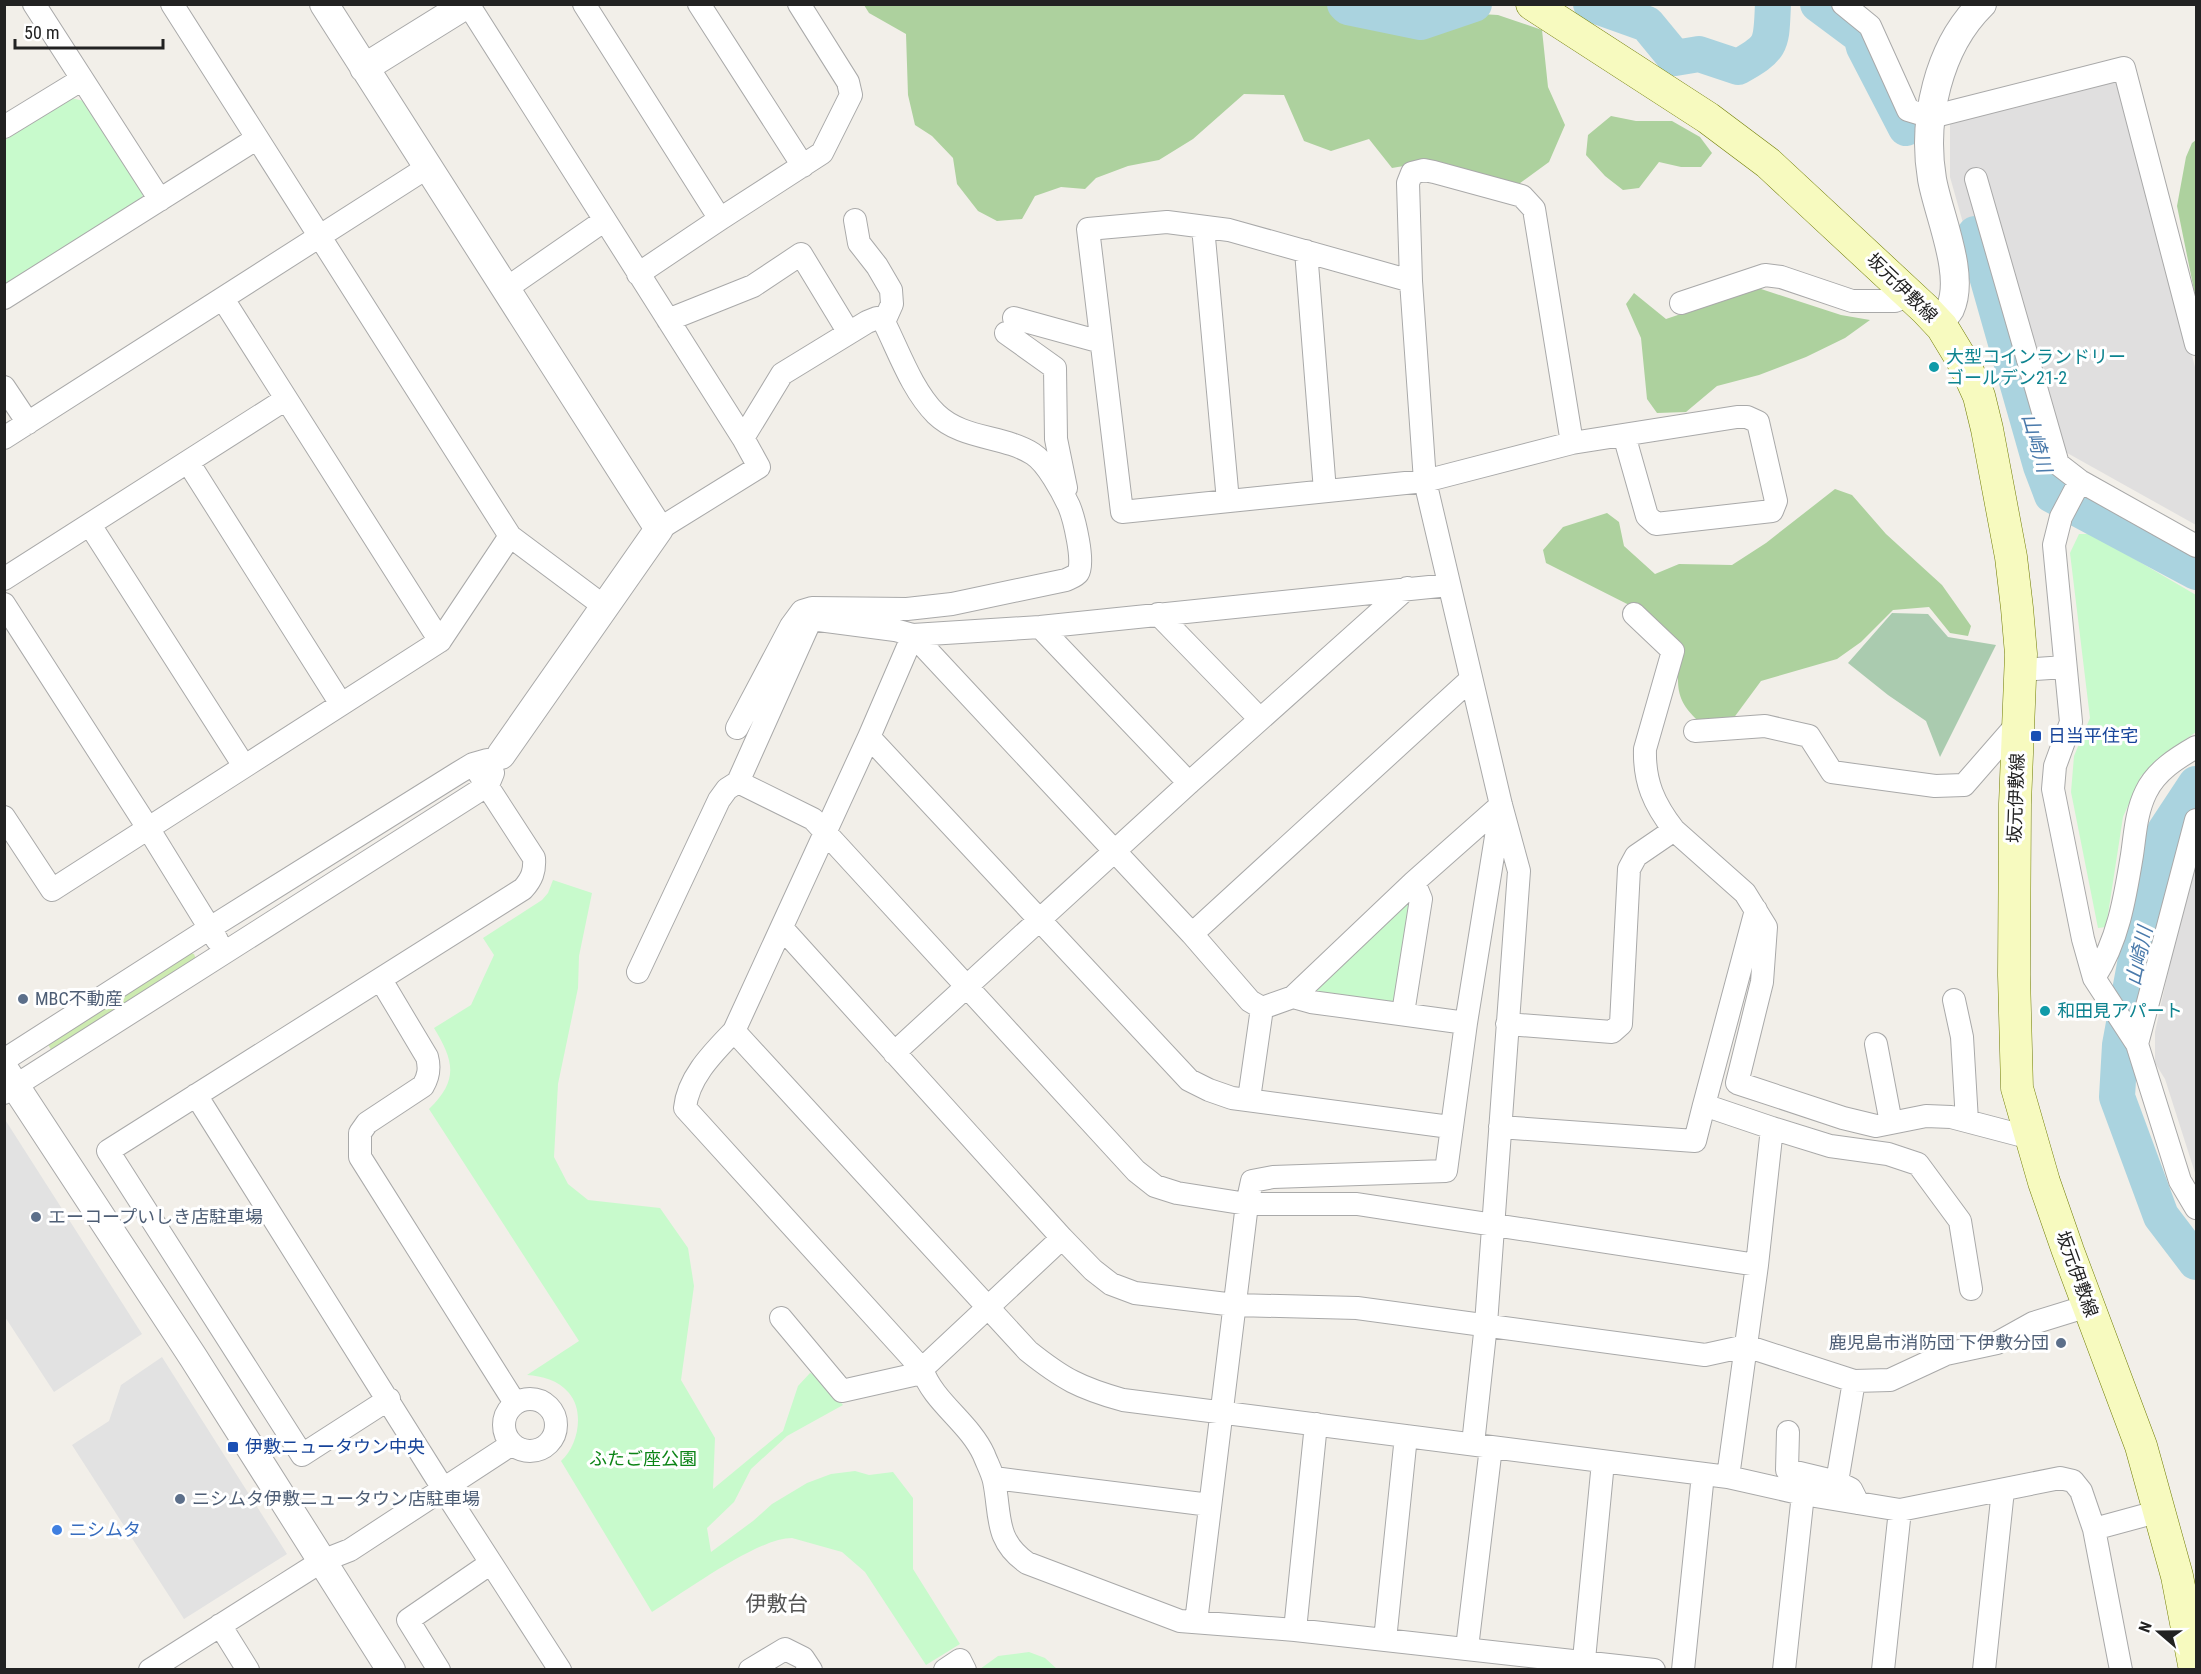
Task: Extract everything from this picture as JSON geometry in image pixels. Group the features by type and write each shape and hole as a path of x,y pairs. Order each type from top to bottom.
{"main road":[{"name":"坂元伊敷線","path":"1534,6 1708,118 1768,163 1912,294 1938,323 1965,365 1978,396 1987,429 2011,557 2021,654 2014,804 2017,1088 2064,1241 2141,1446 2177,1576 2195,1670"}],"street":[{"path":"34,4 160,200"},
{"path":"172,4 256,140 320,236 510,536 605,607"},
{"path":"324,4 659,529"},
{"path":"364,68 468,4 759,466 659,529 501,755 488,785 225,953 8,1083 193,1357 391,1670"},
{"path":"584,4 720,219"},
{"path":"699,4 803,166"},
{"path":"638,274 822,153 850,95 848,82 799,4"},
{"path":"1938,323 1950,309 1954,290 1954,274 1932,180 1929,134 1931,117 1937,87 1948,56 1972,14 1982,4"},
{"path":"1851,7 1870,26 1908,110 1931,117 2124,68 2196,344"},
{"path":"4,127 81,80"},
{"path":"4,298 256,140"},
{"path":"4,438 428,167"},
{"path":"1467,1648 1482,1445 1492,1223 1519,871 1501,805 1425,481 1411,281 1408,183 1412,173 1424,170 1434,172 1522,196 1534,209 1572,443"},
{"path":"1976,179 2058,464 2080,481 2196,546"},
{"path":"517,281 605,220"},
{"path":"855,220 859,243 877,266 891,290 892,304 884,322"},
{"path":"1411,281 1229,230 1167,222 1088,229 1122,512 1425,481 1572,443 1737,417 1747,417 1758,422 1776,501 1772,512 1656,524 1647,516 1624,435"},
{"path":"1203,227 1228,501"},
{"path":"1306,251 1325,491"},
{"path":"668,320 753,286 801,254 849,333"},
{"path":"1681,303 1765,275 1781,277 1852,301 1895,301 1912,294"},
{"path":"223,299 440,642"},
{"path":"743,438 782,374 877,318 884,322 920,393 937,414 968,433 1014,445 1033,454 1044,463 1070,507"},
{"path":"811,614 952,604 1066,580 1078,574 1082,562 1056,439 1055,368 1010,326 1101,342"},
{"path":"4,387 28,423"},
{"path":"4,579 286,399"},
{"path":"188,462 341,704"},
{"path":"2080,481 2061,518 2054,545 2071,722 2055,766 2053,789 2083,939 2094,978 2138,1044 2180,1181 2196,1208"},
{"path":"90,525 244,766"},
{"path":"4,817 52,890 440,642 510,536"},
{"path":"737,728 790,626 802,611 913,635 1040,627 1449,585"},
{"path":"894,1053 1189,783 1407,588"},
{"path":"4,604 148,828 225,953"},
{"path":"638,972 719,801 727,789 738,782 811,614"},
{"path":"1158,614 1260,719"},
{"path":"1634,614 1673,651 1645,749 1644,765 1647,780 1659,810 1674,830 1745,893 1766,927 1762,982 1737,1083 1843,1118 1876,1126 1926,1116 1951,1117 2031,1138"},
{"path":"1040,627 1189,783"},
{"path":"913,635 869,737 734,1031 709,1056 686,1096 685,1108 922,1369 926,1381 973,1435 994,1478 1000,1527 1005,1541 1013,1554 1027,1563 1169,1618 1467,1648 1489,1660 1654,1670"},
{"path":"913,635 1192,934 1250,1001 1262,1008 1293,997 1414,882 1501,805"},
{"path":"2021,670 2065,667"},
{"path":"1192,934 1471,680"},
{"path":"1695,731 1765,726 1809,736 1832,772 1935,786 1964,785 2019,722"},
{"path":"869,737 1189,1080 1232,1098 1450,1127"},
{"path":"2094,978 2118,930 2138,817 2146,792 2161,771 2196,747"},
{"path":"4,1060 473,764 501,755"},
{"path":"389,1399 302,1455 108,1151 523,889 532,879 535,868 534,858 473,764"},
{"path":"738,782 813,819 965,988 1136,1171 1155,1186 1246,1204 1357,1204 1757,1265"},
{"path":"1196,1622 1246,1204 1252,1181 1273,1177 1446,1172 1450,1127 1501,805"},
{"path":"2138,1044 2196,820"},
{"path":"1507,1024 1612,1032 1621,1024 1629,869 1636,856 1674,830"},
{"path":"1403,1013 1421,899 1414,882"},
{"path":"1500,1127 1695,1141 1756,910"},
{"path":"782,928 1062,1238 1093,1270 1111,1284 1135,1293 1235,1305 1357,1308 1705,1355 1746,1346 1854,1381 1890,1380 1946,1354 1997,1343 2033,1323 2088,1306"},
{"path":"381,980 427,1057 428,1078 423,1086 367,1123 360,1133 360,1157 515,1403"},
{"path":"1293,997 1311,1002 1466,1023"},
{"path":"1954,1000 1962,1037 1967,1121"},
{"path":"1249,1099 1262,1008"},
{"path":"734,1031 1028,1351 1056,1374 1076,1385 1123,1400 1728,1477 1803,1494 1900,1510 2060,1478 2073,1482 2081,1491 2094,1528 2121,1670"},
{"path":"1876,1044 1891,1123"},
{"path":"196,1095 560,1670"},
{"path":"1704,1105 1830,1146 1888,1154 1918,1164 1960,1221 1971,1289"},
{"path":"1728,1477 1757,1265 1772,1128"},
{"path":"781,1318 842,1391 913,1375 1062,1238"},
{"path":"1837,1482 1854,1381"},
{"path":"525,1399 534,1399 543,1402 555,1416 555,1434 543,1448 525,1452 508,1438 505,1416 515,1403 525,1399"},
{"path":"1295,1630 1316,1424"},
{"path":"1788,1432 1787,1470 1837,1482 1851,1489 1858,1503"},
{"path":"1385,1640 1406,1436"},
{"path":"150,1670 322,1561 342,1538 440,1483 508,1438"},
{"path":"1583,1666 1603,1462"},
{"path":"1683,1670 1703,1474"},
{"path":"994,1478 1210,1505"},
{"path":"1984,1670 2003,1490"},
{"path":"1784,1670 1803,1494"},
{"path":"1883,1670 1900,1510"},
{"path":"2094,1528 2160,1511"},
{"path":"439,1670 408,1620 491,1563"},
{"path":"220,1625 249,1670"},
{"path":"750,1670 785,1649 803,1658 811,1670"},
{"path":"945,1670 960,1660 965,1670"}],"shaded area":[{"path":"2121,79 2196,371 2196,525 2044,440 1994,266 1977,272 1950,177 1950,119"},
{"path":"2196,844 2196,1176 2165,1079 2155,1063 2155,1032"},
{"name":"エーコープいしき店駐車場","path":"4,1118 142,1334 54,1392 5,1317"},
{"name":"ニシムタ伊敷ニュータウン店駐車場","path":"162,1357 287,1554 184,1619 72,1445 109,1421 121,1385"}],"green space":[{"path":"864,5 1333,5 1340,14 1371,29 1418,37 1464,13 1498,15 1542,30 1548,87 1565,125 1549,162 1516,186 1427,162 1392,168 1369,139 1331,151 1304,141 1284,95 1244,94 1193,139 1159,160 1128,166 1096,178 1085,189 1061,187 1035,196 1022,219 997,221 978,211 957,184 953,158 932,136 915,125 908,95 906,34 869,13"},
{"path":"71,98 84,101 144,192 140,202 5,287 5,140"},
{"path":"1611,116 1636,121 1672,121 1700,137 1712,153 1701,167 1681,167 1659,162 1639,188 1623,190 1605,176 1586,155 1588,135"},
{"path":"2196,140 2196,300 2177,206 2186,157 2192,143"},
{"path":"1758,288 1841,315 1870,320 1845,338 1806,357 1759,375 1717,386 1686,412 1657,413 1647,399 1641,338 1626,304 1634,293 1666,319"},
{"path":"1835,489 1852,495 1886,534 1942,585 1971,626 1968,636 1950,633 1929,607 1893,610 1861,642 1837,659 1761,681 1730,723 1703,725 1687,709 1678,686 1679,655 1643,612 1546,563 1543,550 1563,527 1607,513 1619,522 1624,546 1655,574 1679,564 1732,565 1766,543"},
{"path":"2079,534 2092,534 2196,595 2196,732 2141,776 2123,817 2106,927 2098,928 2071,792 2074,756 2090,718 2070,553"},
{"path":"1892,613 1928,614 1948,637 1996,645 1940,757 1926,721 1888,695 1848,663"},
{"name":"ふたご座公園","path":"553,880 592,893 579,956 578,988 558,1084 554,1157 568,1184 588,1200 660,1208 688,1248 694,1286 681,1380 715,1438 713,1489 783,1431 798,1386 810,1373 817,1375 843,1405 787,1436 751,1469 734,1502 707,1528 711,1552 772,1504 807,1483 831,1474 855,1471 869,1475 893,1472 913,1498 913,1569 960,1644 926,1665 865,1572 842,1552 792,1538 777,1540 741,1556 652,1612 561,1461 572,1447 575,1438 578,1419 574,1401 565,1389 555,1382 527,1375 579,1341 429,1109 445,1089 450,1070 446,1050 434,1028 471,1005 494,955 483,938 542,900 548,893"},
{"path":"1405,903 1415,906 1393,1006 1316,995 1316,985"},
{"path":"185,951 194,954 196,959 51,1050 48,1044"},
{"path":"1029,1652 1045,1658 1057,1669 980,1669 998,1656"}],"waterway":[{"name":"山崎川","path":"1345,4 1348,7 1421,22 1474,4"},
{"name":"山崎川","path":"1591,4 1647,24 1675,58 1699,54 1738,67 1758,54 1768,43 1771,36 1773,4"},
{"name":"山崎川","path":"1818,4 1861,36 1864,47 1906,128"},
{"name":"山崎川","path":"1975,234 2041,466 2052,495 2196,572"},
{"name":"山崎川","path":"2196,784 2165,831 2141,932 2120,1045 2117,1097 2161,1216 2196,1262"}],"place":[{"name":"大型コインランドリー ゴールデン21-2","path":"1934,367"},
{"name":"日当平住宅","path":"2036,736"},
{"name":"MBC不動産","path":"23,999"},
{"name":"和田見アパート","path":"2045,1011"},
{"name":"エーコープいしき店駐車場","path":"36,1217"},
{"name":"鹿児島市消防団 下伊敷分団","path":"2061,1343"},
{"name":"伊敷ニュータウン中央","path":"233,1447"},
{"name":"ニシムタ伊敷ニュータウン店駐車場","path":"180,1499"},
{"name":"ニシムタ","path":"57,1530"}],"district":[{"name":"伊敷台","path":"777,1604"}]}
